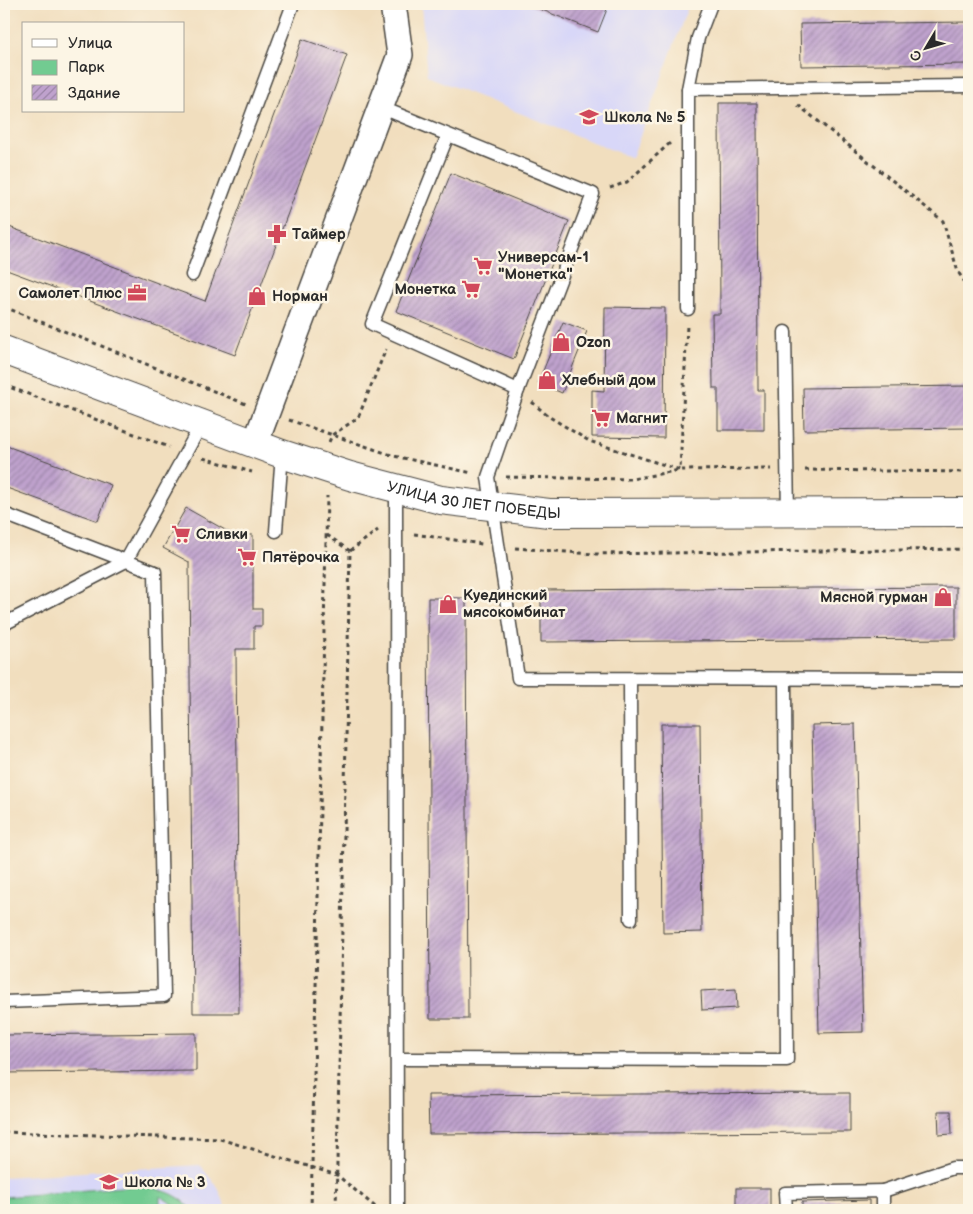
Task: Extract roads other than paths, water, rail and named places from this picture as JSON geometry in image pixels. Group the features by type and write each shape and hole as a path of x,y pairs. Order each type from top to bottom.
{"main road":[{"name":"УЛИЦА 30 ЛЕТ ПОБЕДЫ","path":"4,350 282,454 396,489 441,500 493,508 549,513 788,514 969,512"}],"street":[{"path":"255,444 400,55 393,4"}],"lane":[{"path":"192,275 293,4"},
{"path":"688,309 688,89 698,38 711,4"},
{"path":"688,89 969,86"},
{"path":"380,108 593,194 518,390 488,477 518,678 969,679"},
{"path":"448,135 372,324 518,390"},
{"path":"785,332 788,514"},
{"path":"4,624 126,561 201,425"},
{"path":"276,531 282,454"},
{"path":"396,489 397,1210"},
{"path":"4,514 155,572 164,996 4,1002"},
{"path":"630,679 631,919"},
{"path":"398,1059 787,1060 785,679"},
{"path":"786,1210 785,1193 883,1191 953,1168 969,1168"},
{"path":"883,1191 884,1210"}],"place":[{"name":"Школа № 5","path":"589,117"},
{"name":"Таймер","path":"277,234"},
{"name":"Универсам-1 \"Монетка\"","path":"483,266"},
{"name":"Монетка","path":"471,289"},
{"name":"Самолет Плюс","path":"137,293"},
{"name":"Норман","path":"257,296"},
{"name":"Ozon","path":"561,342"},
{"name":"Хлебный дом","path":"547,380"},
{"name":"Магнит","path":"601,418"},
{"name":"Сливки","path":"181,534"},
{"name":"Пятёрочка","path":"247,557"},
{"name":"Мясной гурман","path":"943,597"},
{"name":"Куединский мясокомбинат","path":"448,604"},
{"name":"Школа № 3","path":"109,1182"}]}
